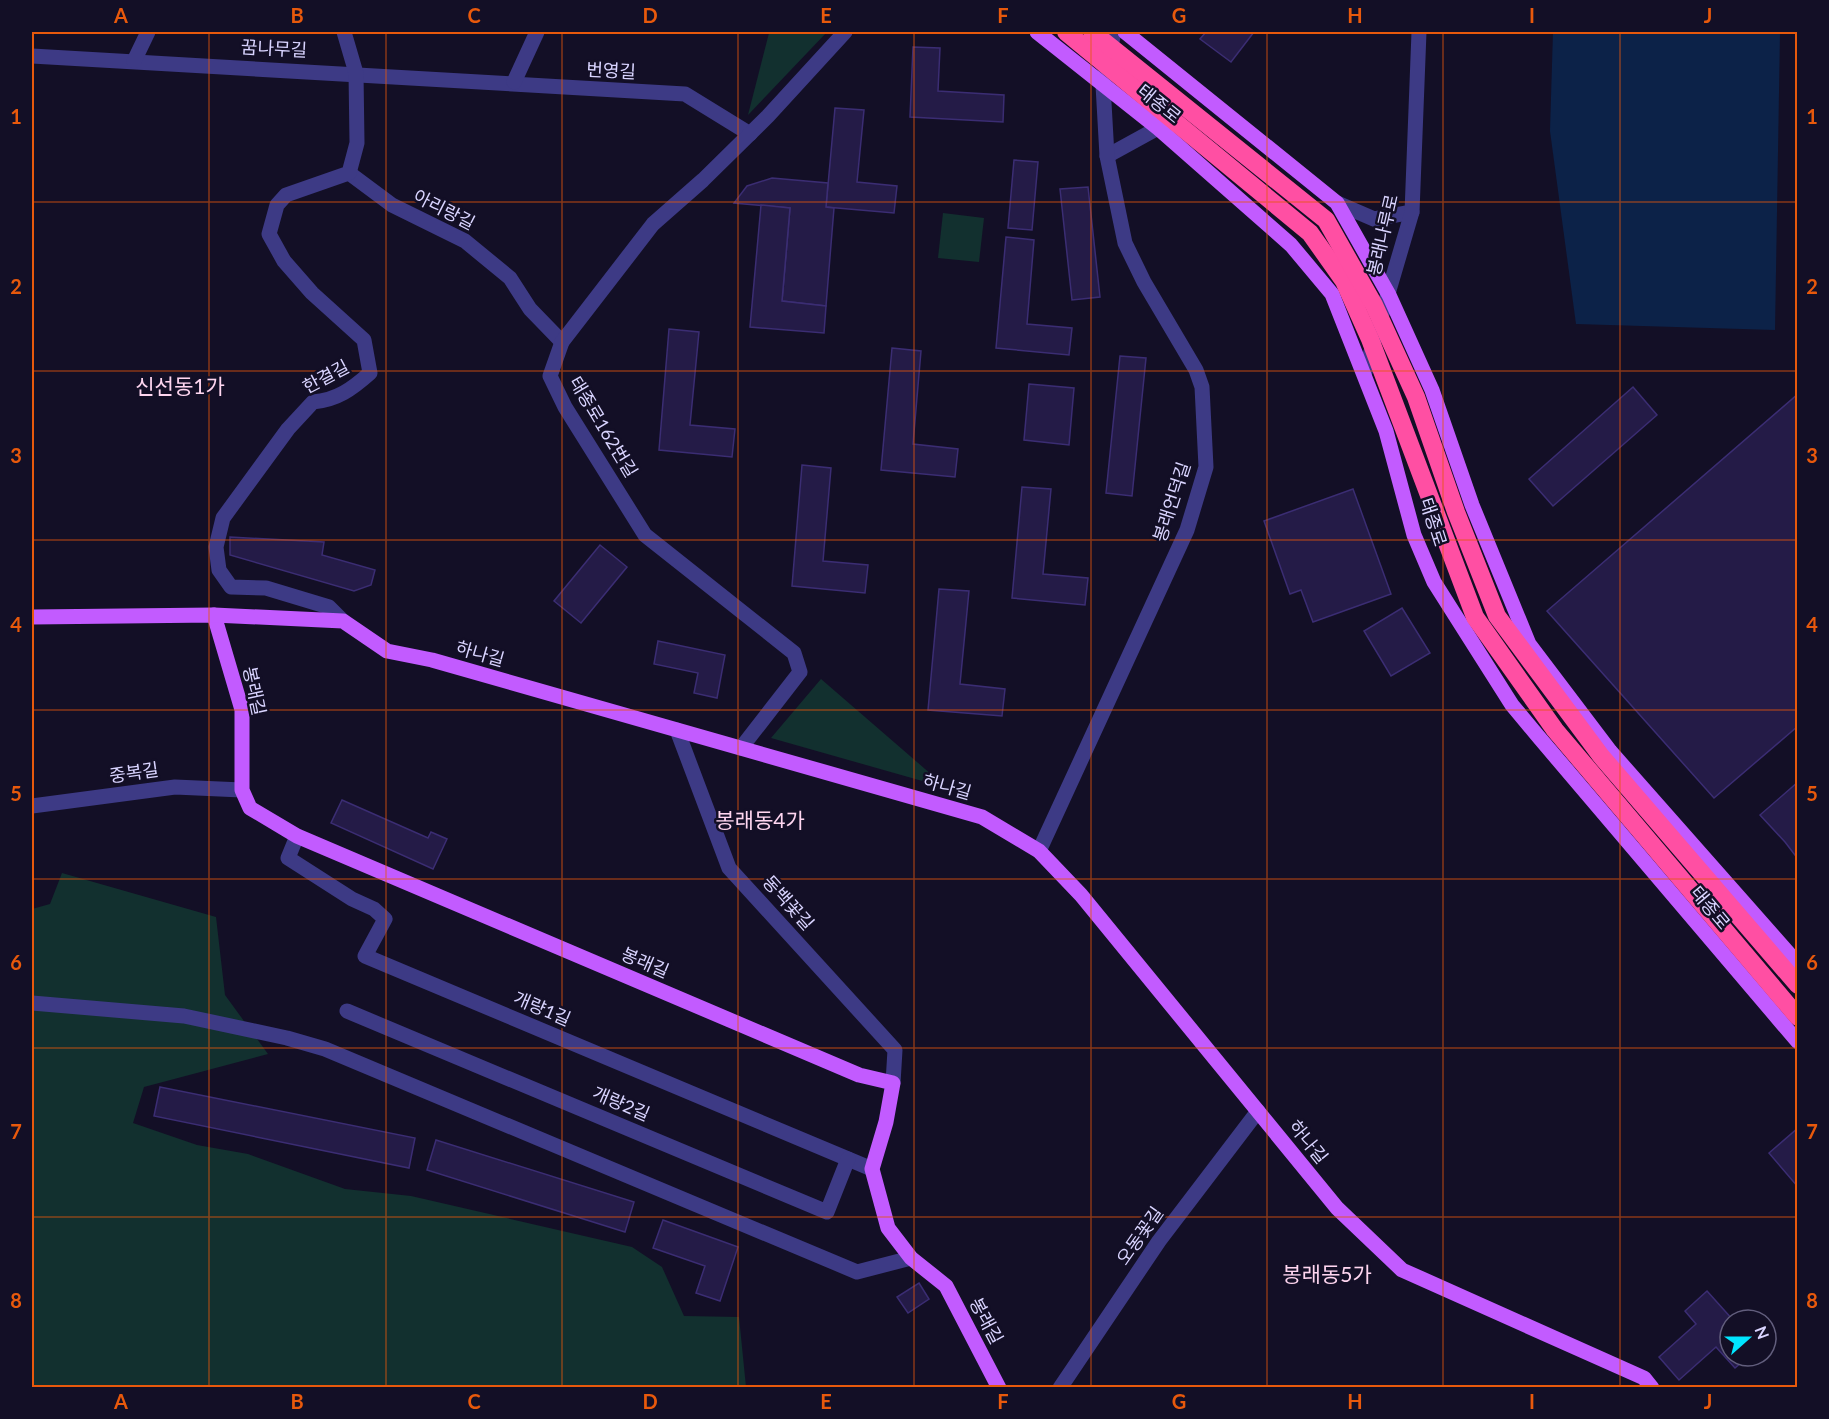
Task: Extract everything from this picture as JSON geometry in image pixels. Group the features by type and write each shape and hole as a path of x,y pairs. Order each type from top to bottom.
{"highway":[{"path":"1066,32 1310,233 1344,281 1370,339 1398,407 1475,617 1555,730 1797,1017"},
{"path":"1092,32 1326,220 1374,305 1416,397 1455,512 1497,616 1601,756 1797,985"}],"main road":[{"name":"태종로","path":"1037,32 1158,128 1298,253 1332,294 1365,372 1386,430 1414,535 1434,582 1466,635 1530,728 1797,1042"},
{"name":"태종로","path":"1125,32 1337,203 1389,295 1432,390 1472,505 1528,644 1610,751 1797,964"},
{"path":"32,617 214,615 343,621"},
{"name":"봉래길","path":"214,615 242,710 242,790 250,808 297,836 859,1075 894,1083"},
{"name":"하나길","path":"343,621 387,651 432,660 982,818 1039,851 1081,895 1337,1208 1402,1270 1644,1378 1652,1388"},
{"path":"872,1169 886,1122 894,1083"},
{"name":"봉래길","path":"872,1169 888,1228 911,1258 946,1286 999,1388"}],"street":[{"path":"134,62 148,32"},
{"path":"344,32 357,73 357,143 349,173"},
{"path":"514,82 537,32"},
{"name":"태종로162번길","path":"741,748 800,672 794,653 645,535 565,407 550,376 562,342 653,224 750,134 845,32"},
{"name":"봉래언덕길","path":"1039,851 1187,530 1206,467 1202,387 1196,370 1144,282 1125,243 1107,156 1103,85 1114,32"},
{"name":"봉래나루로","path":"1365,372 1412,212 1419,32"},
{"name":"꿈나무길","path":"32,56 514,82"},
{"name":"번영길","path":"514,82 596,90 685,94 750,134"},
{"path":"1107,156 1158,128"},
{"name":"아리랑길","path":"349,173 392,205 465,241 510,278 530,309 562,342"},
{"name":"한결길","path":"343,621 329,607 266,588 231,587 219,570 216,547 223,518 294,422 313,402 330,400 345,393 370,373 364,340 312,293 284,261 269,234 277,205 286,195 349,173"},
{"path":"1337,203 1374,219 1412,212"},
{"name":"동백꽃길","path":"677,730 729,868 895,1050 894,1083"},
{"name":"중복길","path":"32,806 175,787 242,790"},
{"name":"개량1길","path":"297,836 288,858 352,899 374,909 385,919 364,956 872,1169"},
{"path":"32,1003 184,1016 287,1038 387,1073 857,1272 911,1258"},
{"name":"개량2길","path":"347,1011 827,1212 848,1159"},
{"name":"오동꽃길","path":"1060,1388 1159,1241 1258,1111"}],"green space":[{"path":"827,32 748,115 769,33"},
{"path":"943,213 984,218 979,262 938,258"},
{"path":"821,679 947,788 771,738"},
{"path":"62,873 216,917 225,995 268,1054 144,1087 133,1123 197,1145 248,1154 345,1189 411,1196 632,1247 662,1267 684,1316 739,1317 746,1387 32,1387 32,909 50,904"}],"water":[{"path":"1553,32 1780,32 1775,330 1576,324 1550,131"}],"building":[{"path":"1206,32 1254,32 1231,62 1200,39"},
{"path":"913,47 940,48 938,91 1004,95 1003,122 910,117"},
{"path":"835,108 864,110 857,182 897,186 894,213 826,207"},
{"path":"1014,160 1038,162 1032,230 1008,228"},
{"path":"772,178 828,183 826,207 834,208 826,306 782,301 790,208 734,203 747,186"},
{"path":"1088,187 1100,297 1072,300 1060,189"},
{"path":"761,205 790,208 782,301 826,306 824,333 750,327"},
{"path":"1006,237 1034,240 1027,324 1072,328 1069,355 996,348"},
{"path":"669,329 699,332 690,425 735,429 732,457 659,450"},
{"path":"892,348 921,351 913,444 958,449 955,477 881,470"},
{"path":"1120,356 1146,358 1132,496 1106,493"},
{"path":"1029,384 1074,388 1069,445 1024,440"},
{"path":"1633,387 1657,415 1553,506 1529,479"},
{"path":"1798,394 1798,726 1714,798 1547,611"},
{"path":"802,465 831,468 823,561 868,565 865,593 792,586"},
{"path":"1022,487 1051,489 1043,574 1088,578 1085,605 1012,598"},
{"path":"1353,489 1391,594 1313,622 1301,590 1290,594 1264,521"},
{"path":"230,537 324,542 322,555 375,570 371,585 354,591 230,555"},
{"path":"600,545 627,567 581,623 554,601"},
{"path":"939,589 969,591 960,684 1005,689 1002,716 928,710"},
{"path":"1402,608 1430,653 1391,676 1364,631"},
{"path":"658,641 725,655 717,698 694,693 698,673 654,664"},
{"path":"1798,782 1798,859 1760,815"},
{"path":"342,800 428,838 431,832 447,839 433,869 331,823"},
{"path":"160,1087 415,1138 409,1168 154,1116"},
{"path":"1798,1128 1798,1187 1769,1153"},
{"path":"436,1140 634,1202 625,1232 427,1170"},
{"path":"663,1220 738,1247 720,1301 696,1293 705,1266 653,1248"},
{"path":"919,1283 929,1299 908,1313 897,1297"},
{"path":"1707,1291 1722,1308 1718,1308 1718,1349 1716,1347 1679,1380 1659,1357 1696,1324 1685,1311"}],"district":[{"name":"신선동1가","path":"180,387"},
{"name":"봉래동4가","path":"760,821"},
{"name":"봉래동5가","path":"1327,1275"}]}
